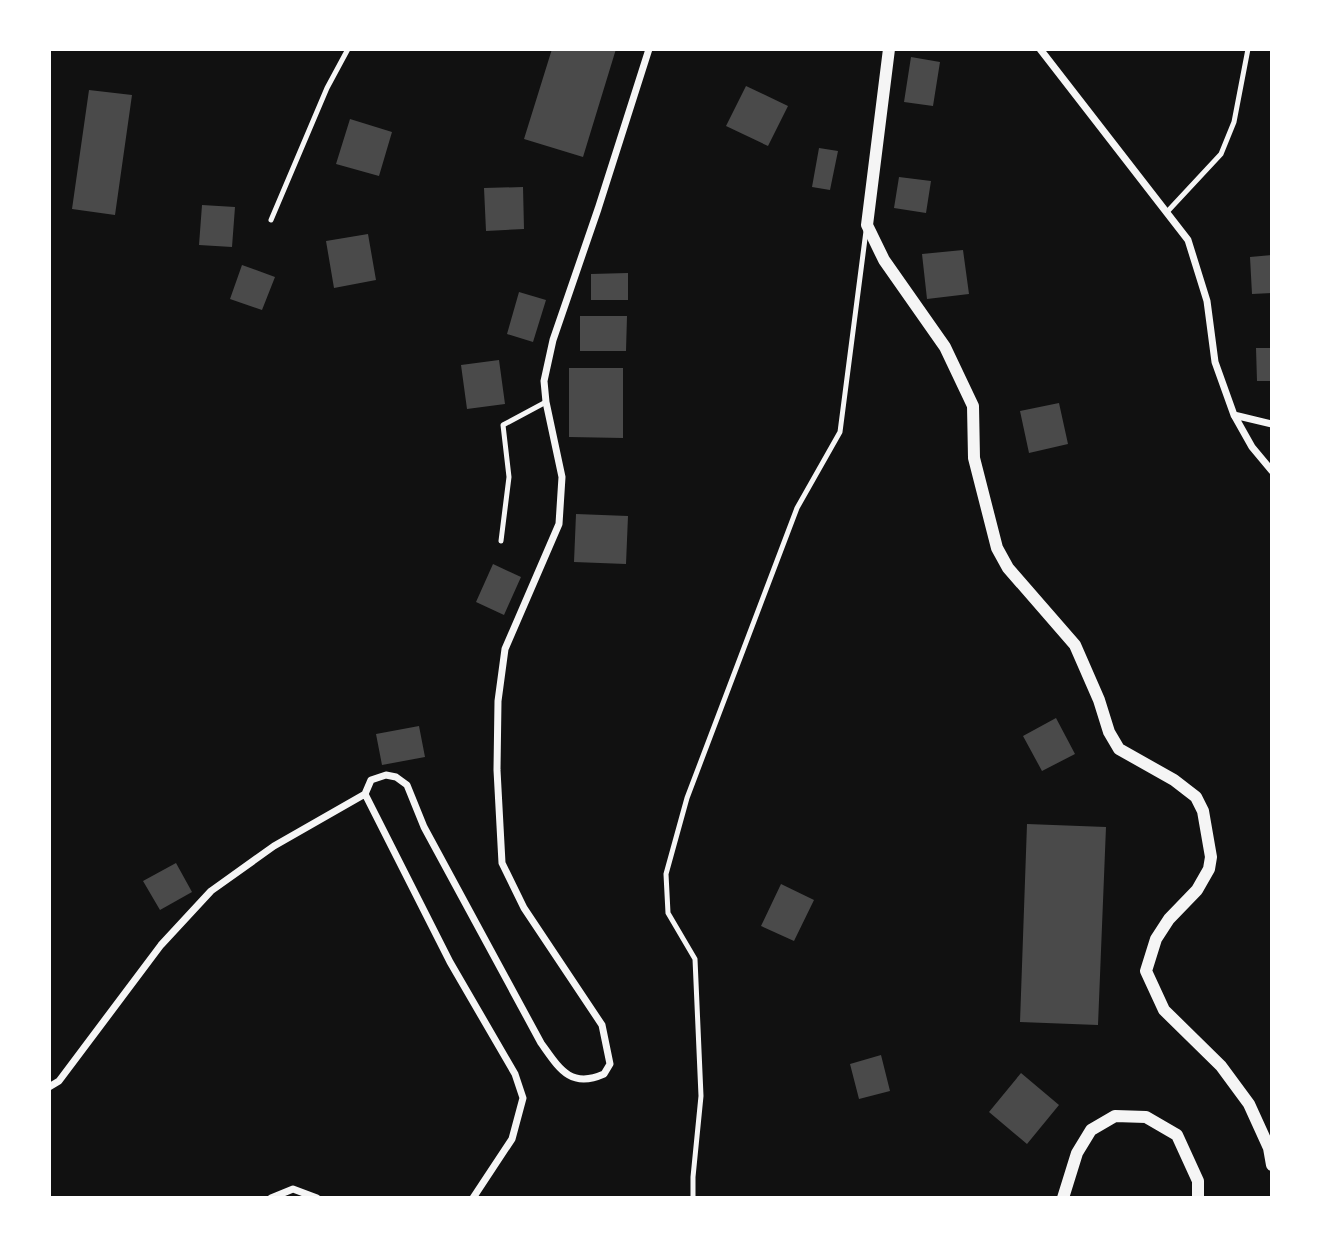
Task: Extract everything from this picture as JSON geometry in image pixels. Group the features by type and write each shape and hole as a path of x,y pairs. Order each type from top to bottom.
{"street":[{"path":"49,1087 59,1081 161,945 211,891 274,846 365,794 371,779 386,775 396,777 407,785 424,827 541,1043 558,1066 569,1077 585,1081 604,1074 610,1064 602,1025 524,908 502,863 498,701 505,649 559,524 562,477 544,381 553,340 649,49"},
{"path":"889,49 867,225 884,260 945,347 973,406 974,458 997,548 1008,568 1075,645 1099,700 1109,732 1119,749 1174,780 1196,797 1203,811 1211,858 1209,869 1197,890 1169,919 1156,939 1146,971 1164,1010 1222,1066 1249,1104 1269,1148 1272,1165"},
{"path":"1040,49 1188,240 1207,301 1215,362 1234,415 1251,447 1272,471"},
{"path":"1234,415 1272,424"},
{"path":"365,794 450,962 515,1074 523,1098 512,1139 473,1198"},
{"path":"1063,1198 1077,1153 1091,1130 1115,1116 1146,1117 1177,1135 1198,1181 1198,1198"},
{"path":"271,1198 293,1189 317,1198"}],"lane":[{"path":"271,220 327,88 348,49"},
{"path":"1167,212 1221,154 1234,122 1248,49"},
{"path":"693,1198 701,1096 695,959 668,913 666,874 687,798 797,508 840,432 867,225"},
{"path":"501,541 509,477 503,425 546,401"}],"building":[{"path":"552,49 616,49 583,157 524,139"},
{"path":"911,57 940,62 933,106 904,102"},
{"path":"746,86 788,106 768,146 726,126"},
{"path":"89,90 132,95 115,215 72,209"},
{"path":"350,119 392,132 379,176 336,164"},
{"path":"819,148 838,151 830,190 812,187"},
{"path":"899,177 931,181 926,213 894,208"},
{"path":"523,187 524,229 486,231 484,188"},
{"path":"202,205 235,207 232,247 199,245"},
{"path":"368,234 376,280 334,288 326,241"},
{"path":"963,250 969,294 927,299 922,254"},
{"path":"1272,255 1272,293 1252,294 1250,257"},
{"path":"242,265 275,277 262,310 230,299"},
{"path":"628,273 628,300 591,300 591,274"},
{"path":"519,292 546,300 533,342 507,334"},
{"path":"580,316 627,316 626,351 580,351"},
{"path":"1256,348 1272,348 1272,381 1257,381"},
{"path":"499,360 505,404 467,409 461,365"},
{"path":"569,368 623,368 623,438 569,437"},
{"path":"1059,403 1068,444 1029,453 1020,411"},
{"path":"576,514 628,516 626,564 574,562"},
{"path":"493,564 521,577 504,615 476,602"},
{"path":"1056,718 1075,754 1042,771 1023,736"},
{"path":"419,726 425,757 382,765 376,734"},
{"path":"1027,824 1106,827 1098,1025 1020,1022"},
{"path":"176,863 192,892 160,910 143,881"},
{"path":"781,884 814,900 794,941 761,926"},
{"path":"881,1055 890,1091 859,1099 850,1064"},
{"path":"1021,1073 1059,1105 1027,1144 989,1112"}]}
